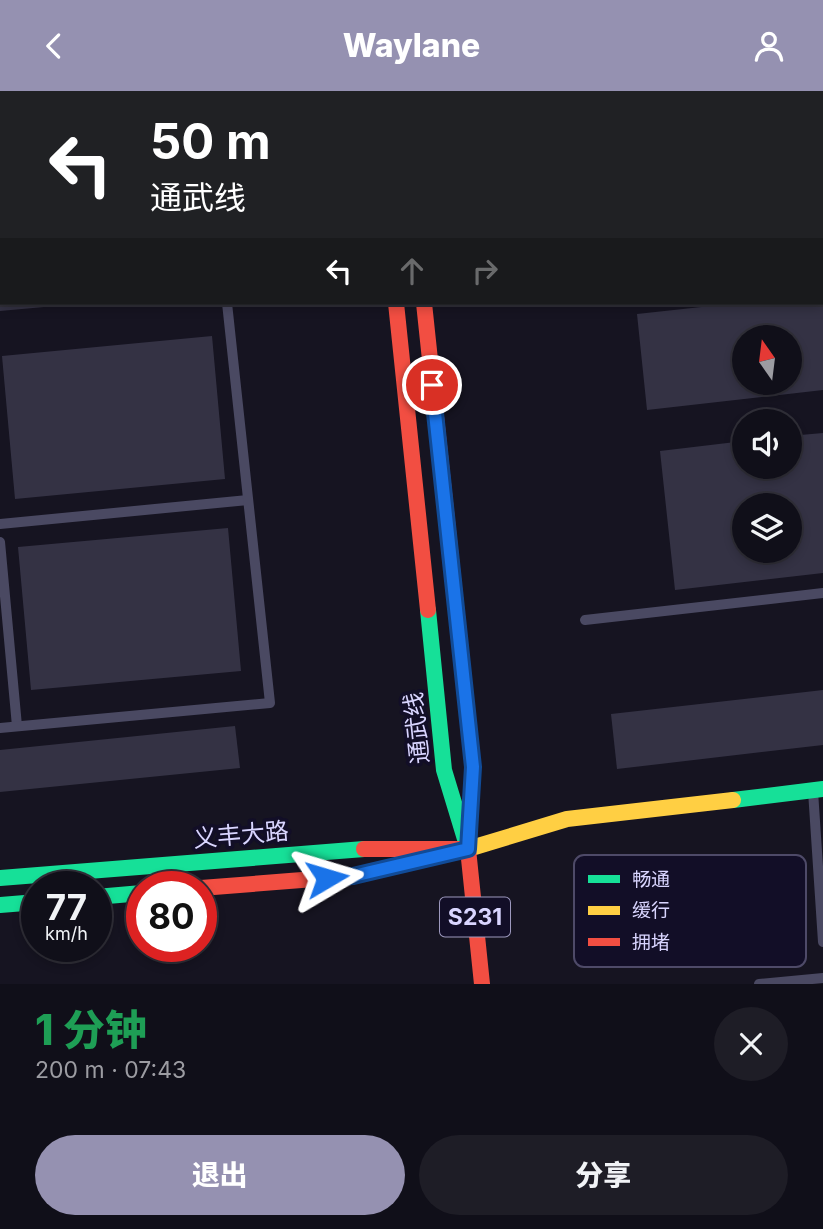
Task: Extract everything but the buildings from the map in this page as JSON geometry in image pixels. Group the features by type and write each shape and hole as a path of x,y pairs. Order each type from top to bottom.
{"main road":[{"name":"通武线","path":"396,305 444,770 468,849"},
{"path":"424,305 473,767 468,849 567,819 818,790"},
{"name":"义丰大路","path":"0,878 350,849 468,849"},
{"name":"义丰大路","path":"217,887 353,876 468,849"},
{"name":"S231","path":"468,849 482,984"},
{"path":"0,905 21,903"}],"lane":[{"path":"0,728 270,703 227,305"},
{"path":"0,524 248,500"},
{"path":"0,542 17,726"},
{"path":"585,620 823,593"},
{"path":"818,790 823,942"},
{"path":"759,984 823,978"}],"traffic: fast":[{"path":"428,610 444,770 468,849"},
{"path":"733,800 823,789"},
{"path":"0,878 364,849"},
{"path":"112,896 126,894"},
{"path":"0,905 21,903"}],"traffic: slow":[{"path":"468,849 567,819 733,800"}],"traffic: jam":[{"path":"396,305 428,610"},
{"path":"424,305 473,767 469,824"},
{"path":"364,849 468,849"},
{"path":"468,849 482,984"},
{"path":"217,887 353,876 409,863"}],"route":[{"path":"327,878 353,876 468,849 473,767 432,385"}]}
